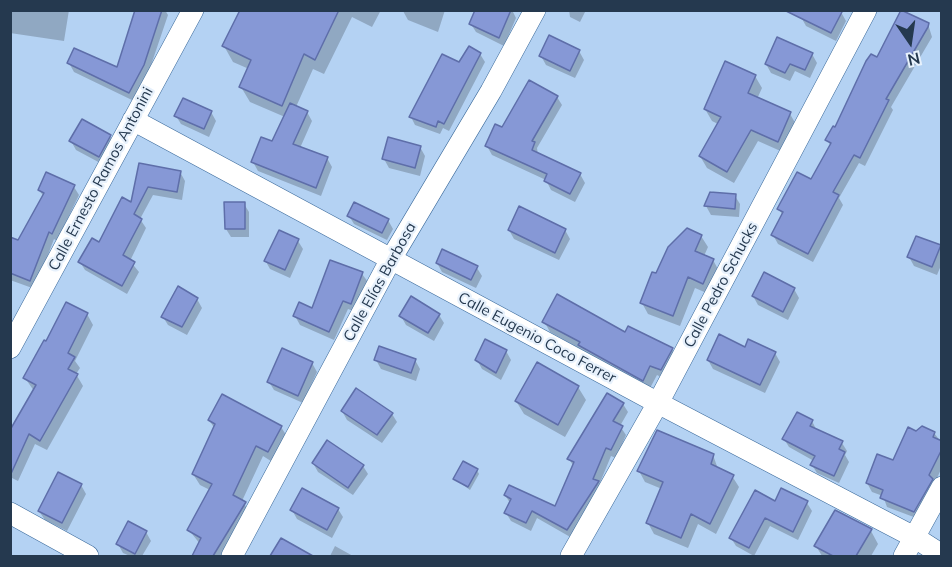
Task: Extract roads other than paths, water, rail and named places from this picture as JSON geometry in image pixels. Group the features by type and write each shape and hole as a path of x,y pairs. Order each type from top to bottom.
{"street":[{"name":"Calle Ernesto Ramos Antonini","path":"10,348 193,10"},
{"name":"Calle Elías Barbosa","path":"232,556 391,259 491,91 535,10"},
{"name":"Calle Pedro Schucks","path":"571,556 658,404 866,10"},
{"name":"Calle Eugenio Coco Ferrer","path":"133,120 658,404 914,537 942,555"},
{"path":"904,556 942,487"},
{"path":"10,513 88,556"}]}
